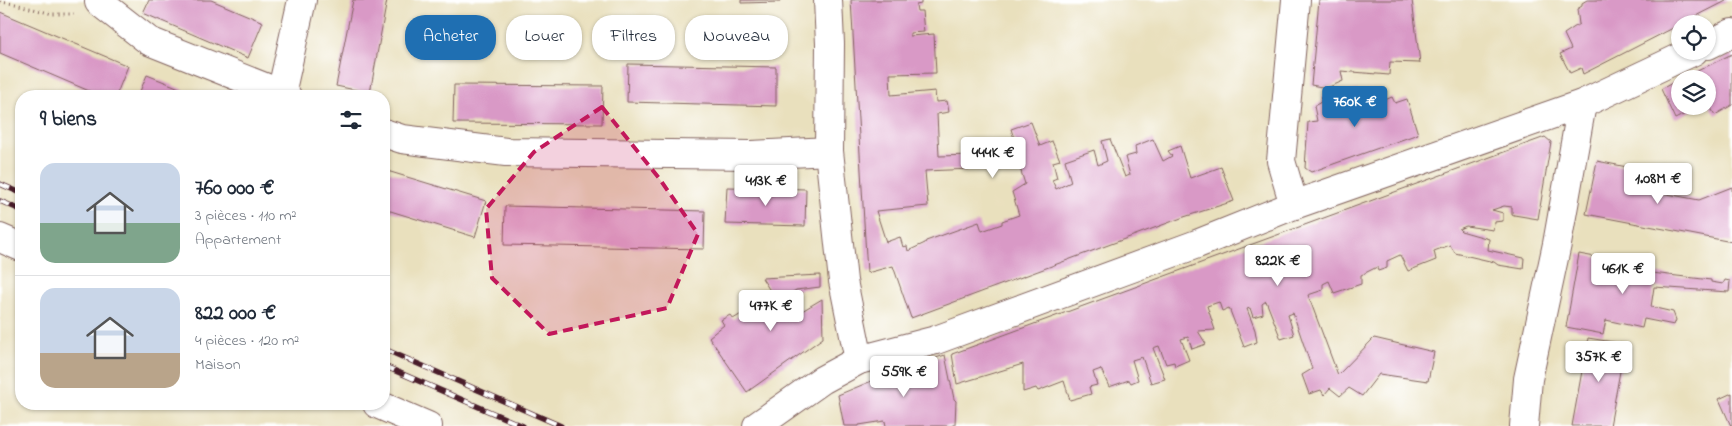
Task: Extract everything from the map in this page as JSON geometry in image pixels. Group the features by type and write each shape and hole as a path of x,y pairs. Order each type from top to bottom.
{"street":[{"path":"285,90 302,0"},
{"path":"828,0 830,44 829,151 842,281 859,360"},
{"path":"1294,205 1280,161 1296,0"},
{"path":"99,2 149,41 272,90"},
{"path":"1716,41 1732,34"},
{"path":"757,426 822,380 859,360 936,340 1197,244 1294,205 1582,104 1675,60"},
{"path":"1524,426 1528,379 1557,244 1582,104"},
{"path":"390,135 402,139 506,152 750,155 829,151"},
{"path":"0,238 15,244"},
{"path":"390,410 428,426"}],"path":[{"path":"0,2 16,4 52,14 78,14 99,2"}],"highlighted area":[{"path":"602,107 659,178 698,234 667,308 549,334 492,278 486,209 534,152"}],"building":[{"path":"149,0 211,0 263,22 248,58 143,13"},
{"path":"353,0 387,0 371,90 355,90 336,86"},
{"path":"741,0 780,0 780,2 741,3"},
{"path":"851,0 921,0 921,4 916,5 917,11 922,11 924,32 910,33 910,36 934,34 936,73 890,74 891,95 935,91 936,102 947,101 949,112 937,114 939,156 971,155 972,169 925,171 928,206 876,211 886,242 900,237 903,247 907,246 908,251 926,241 979,222 982,231 1002,224 1002,221 1019,215 1012,192 1025,184 1019,165 1009,163 1007,150 1017,148 1011,129 1031,122 1040,146 1052,141 1060,160 1053,162 1057,178 1052,180 1056,189 1071,182 1065,160 1094,150 1098,165 1107,161 1102,141 1110,139 1125,177 1130,175 1125,157 1136,154 1135,146 1153,139 1163,161 1172,156 1168,151 1180,146 1190,178 1221,167 1234,201 1184,217 911,318 893,266 867,273"},
{"path":"1319,0 1412,0 1420,63 1390,62 1389,75 1341,71 1343,81 1327,88 1311,85"},
{"path":"1587,0 1728,0 1699,15 1671,15 1671,29 1583,74 1581,68 1570,73 1560,54 1571,49 1564,34 1579,24 1577,9 1582,6 1582,3"},
{"path":"0,12 128,66 118,90 87,90 0,53"},
{"path":"1732,54 1732,105 1716,114 1716,70 1699,70"},
{"path":"628,64 776,67 776,106 627,102"},
{"path":"147,75 184,90 141,90"},
{"path":"1671,84 1671,110 1661,89"},
{"path":"454,85 603,86 602,124 453,123"},
{"path":"1344,90 1346,93 1357,90 1361,101 1372,98 1375,104 1392,97 1395,103 1407,99 1418,134 1311,172 1305,168 1308,122 1317,121 1314,106 1321,102 1322,97"},
{"path":"1673,115 1683,115 1675,119"},
{"path":"1545,137 1551,142 1538,219 1514,215 1512,214 1512,207 1504,206 1492,210 1503,213 1503,221 1494,222 1493,230 1466,226 1459,229 1489,239 1488,250 1524,258 1523,269 1498,265 1494,262 1455,253 1450,245 1434,251 1436,260 1408,271 1400,255 1387,261 1387,268 1378,271 1377,267 1361,275 1361,284 1334,293 1329,281 1323,284 1323,290 1308,295 1338,375 1374,338 1434,352 1428,381 1379,374 1362,396 1349,388 1340,396 1330,388 1324,395 1321,390 1309,394 1302,375 1312,369 1293,313 1288,315 1294,335 1281,339 1266,301 1262,304 1263,314 1253,317 1250,308 1247,309 1255,330 1257,342 1244,347 1229,308 1222,311 1219,302 1207,306 1215,330 1198,331 1206,344 1192,349 1188,337 1181,339 1189,360 1175,366 1174,362 1166,364 1159,346 1153,348 1165,379 1151,383 1142,357 1132,360 1138,380 1131,383 1129,380 1109,387 1101,369 1093,372 1097,385 1089,387 1091,394 1070,400 1064,381 1038,391 1036,388 1023,392 1023,364 957,384 952,354"},
{"path":"1597,161 1637,169 1635,188 1699,200 1732,187 1732,242 1586,214"},
{"path":"390,172 486,201 475,237 390,211"},
{"path":"727,187 806,189 805,226 725,224"},
{"path":"505,206 705,211 704,249 504,245"},
{"path":"1579,254 1622,262 1621,272 1634,274 1635,271 1711,280 1711,282 1723,284 1725,280 1730,281 1729,292 1654,287 1651,307 1673,312 1676,320 1674,325 1644,319 1642,328 1606,320 1603,334 1566,327"},
{"path":"820,275 820,287 796,290 790,294 802,311 822,299 823,338 747,392 709,337 724,325 721,320 730,315 733,319 758,304 767,316 774,312 768,301 774,297 762,278"},
{"path":"1588,338 1625,344 1610,426 1572,426"},
{"path":"945,355 956,401 955,424 951,426 886,426 885,421 859,426 844,426 838,395 898,370"},
{"path":"1732,393 1732,426 1731,426 1719,399"}],"railway":[{"path":"0,184 15,190"},
{"path":"0,201 15,207"},
{"path":"390,352 561,426"},
{"path":"390,369 523,426"}]}
